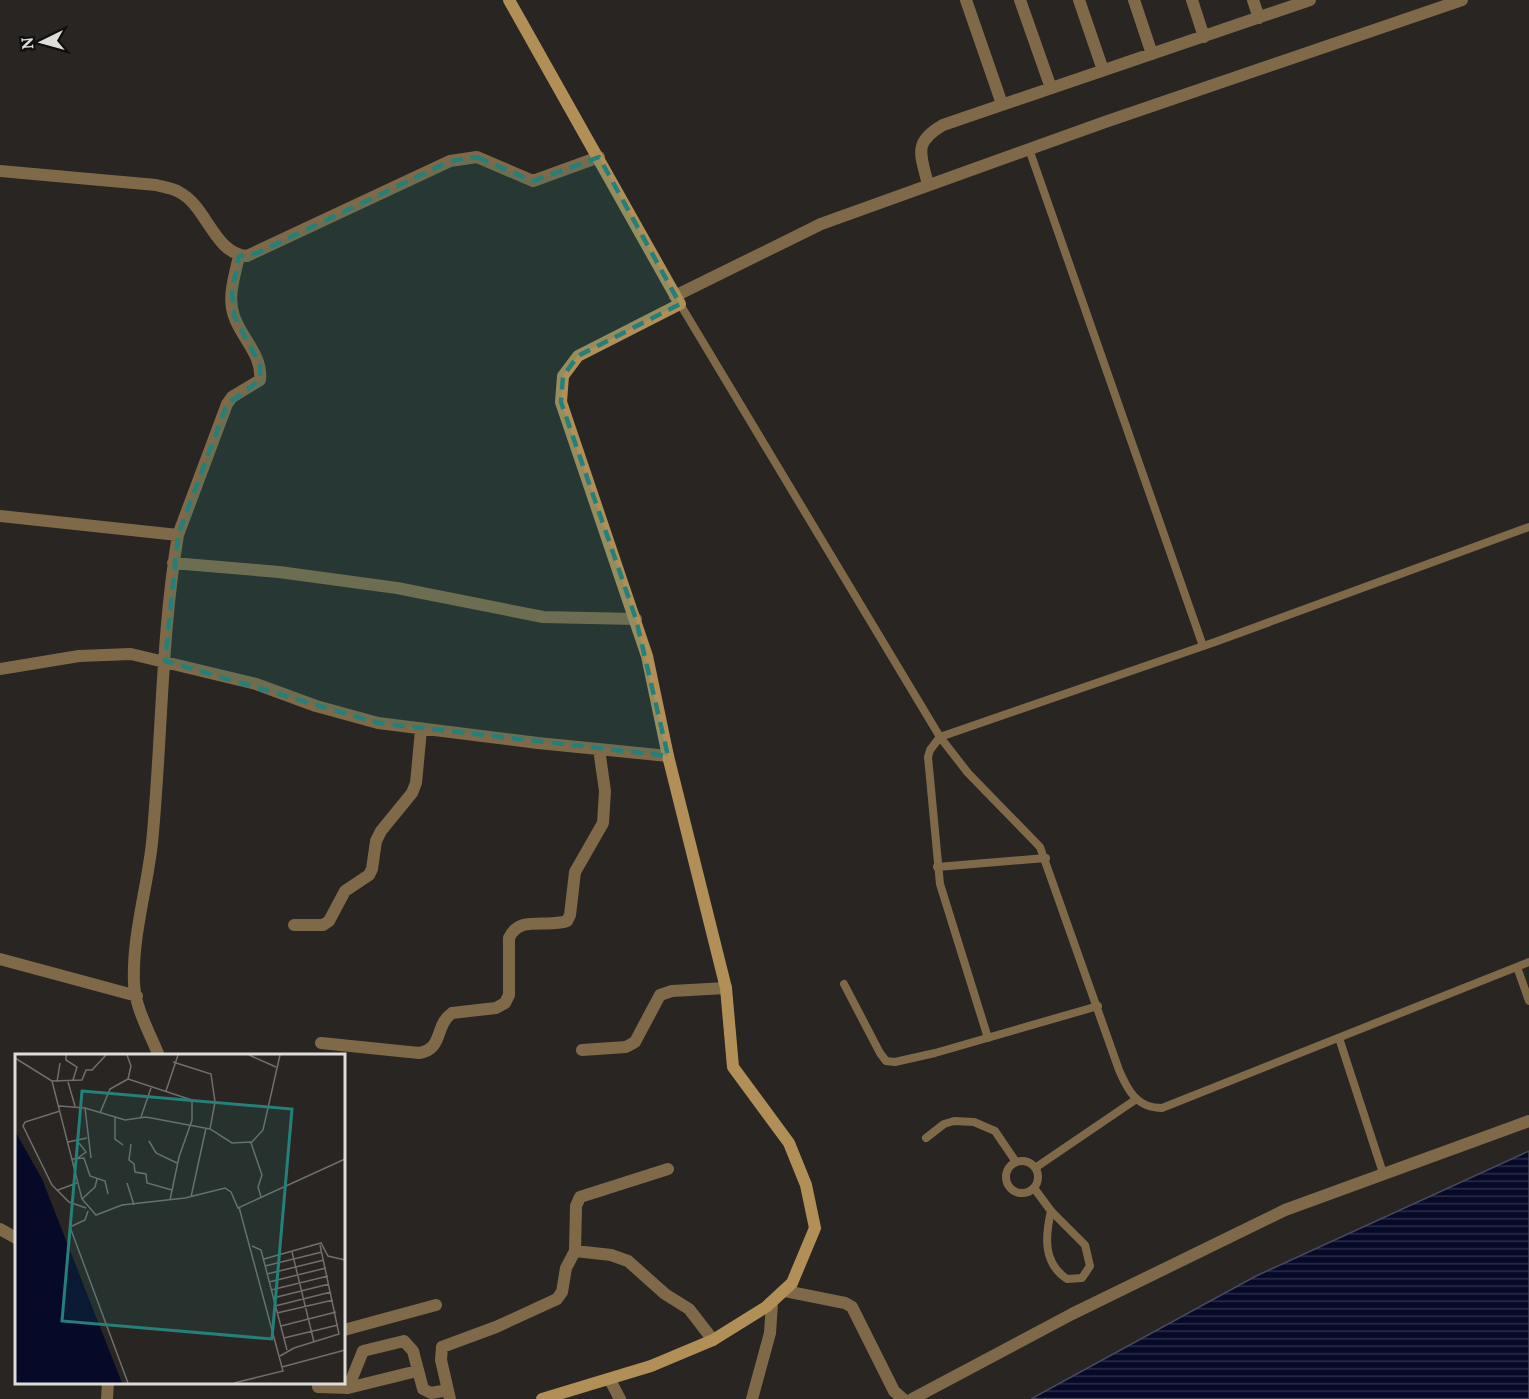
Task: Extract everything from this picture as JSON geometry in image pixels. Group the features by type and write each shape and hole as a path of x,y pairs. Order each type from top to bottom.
{"street":[{"path":"509,0 599,157 677,300"},
{"path":"966,0 1002,104"},
{"path":"1020,0 1051,88"},
{"path":"1079,0 1104,70"},
{"path":"1134,0 1152,54"},
{"path":"1191,0 1204,36"},
{"path":"1253,0 1259,18"},
{"path":"928,185 920,148 928,133 943,125 1308,0"},
{"path":"542,1399 651,1366 714,1340 772,1303 785,1291 796,1278 814,1234 809,1195 782,1132 733,1067 726,988 668,756 647,656 561,402 563,376 578,356 811,228 1029,149 1462,0"},
{"path":"0,171 156,185 180,192 195,205 228,249 239,256 257,253 450,160 477,157 533,181 599,157"},
{"path":"158,1054 137,996 134,964 152,842 173,563 178,534 227,404 232,398 260,380 260,365 234,316 232,291 239,256"},
{"path":"0,516 178,534"},
{"path":"173,563 279,572 397,588 543,617 636,619"},
{"path":"0,669 79,656 131,654 256,684 336,712 378,723 422,730 668,756"},
{"path":"294,925 323,925 329,921 345,891 372,869 376,841 381,831 412,793 416,783 422,730"},
{"path":"321,1043 419,1053 429,1051 434,1047 441,1025 452,1013 496,1008 505,1003 509,995 509,938 513,929 519,925 559,924 567,921 570,915 575,872 603,823 605,791 599,749"},
{"path":"0,959 137,996"},
{"path":"582,1050 626,1047 635,1042 660,995 672,991 726,988"},
{"path":"912,1399 1072,1314 1285,1210 1529,1120"},
{"path":"348,1388 360,1355 369,1347 404,1341 413,1351 423,1389 431,1394 449,1395 441,1360 442,1347 496,1328 557,1299 562,1292 566,1268 575,1251 576,1206 580,1197 668,1169"},
{"path":"0,1229 15,1237"},
{"path":"575,1251 610,1255 628,1261 665,1294 689,1309 714,1340"},
{"path":"785,1291 845,1303 852,1307 894,1391 903,1399"},
{"path":"752,1399 770,1333 772,1303"},
{"path":"345,1330 436,1305"},
{"path":"319,1390 348,1388 417,1371"},
{"path":"610,1380 620,1399"},
{"path":"107,1399 108,1384"}],"lane":[{"path":"1029,149 1203,646"},
{"path":"677,300 940,737 968,773 1040,847 1046,858 1119,1070 1135,1100 1152,1108 1162,1108 1529,962"},
{"path":"988,1038 937,867 928,757 930,750 940,737 1203,646 1529,527"},
{"path":"937,867 1046,858"},
{"path":"1517,967 1529,1001"},
{"path":"844,984 886,1061 895,1062 1098,1006"},
{"path":"1339,1038 1383,1173"},
{"path":"1035,1168 1135,1100"},
{"path":"926,1138 944,1124 954,1121 974,1122 995,1131 1016,1162"},
{"path":"1027,1161 1035,1168 1038,1178 1034,1188 1019,1193 1007,1184 1006,1173 1016,1162 1027,1161"},
{"path":"1034,1188 1051,1211 1085,1245 1090,1266 1082,1278 1067,1279 1052,1265 1047,1238 1051,1211"}],"highlighted area":[{"path":"477,157 533,181 599,157 680,304 578,356 563,376 561,402 636,619 668,756 378,723 165,661 178,535 227,404 260,380 260,365 234,316 232,291 239,256 257,253 450,161"}],"water":[{"path":"1529,1151 1529,1399 1031,1399 1256,1276"}]}
